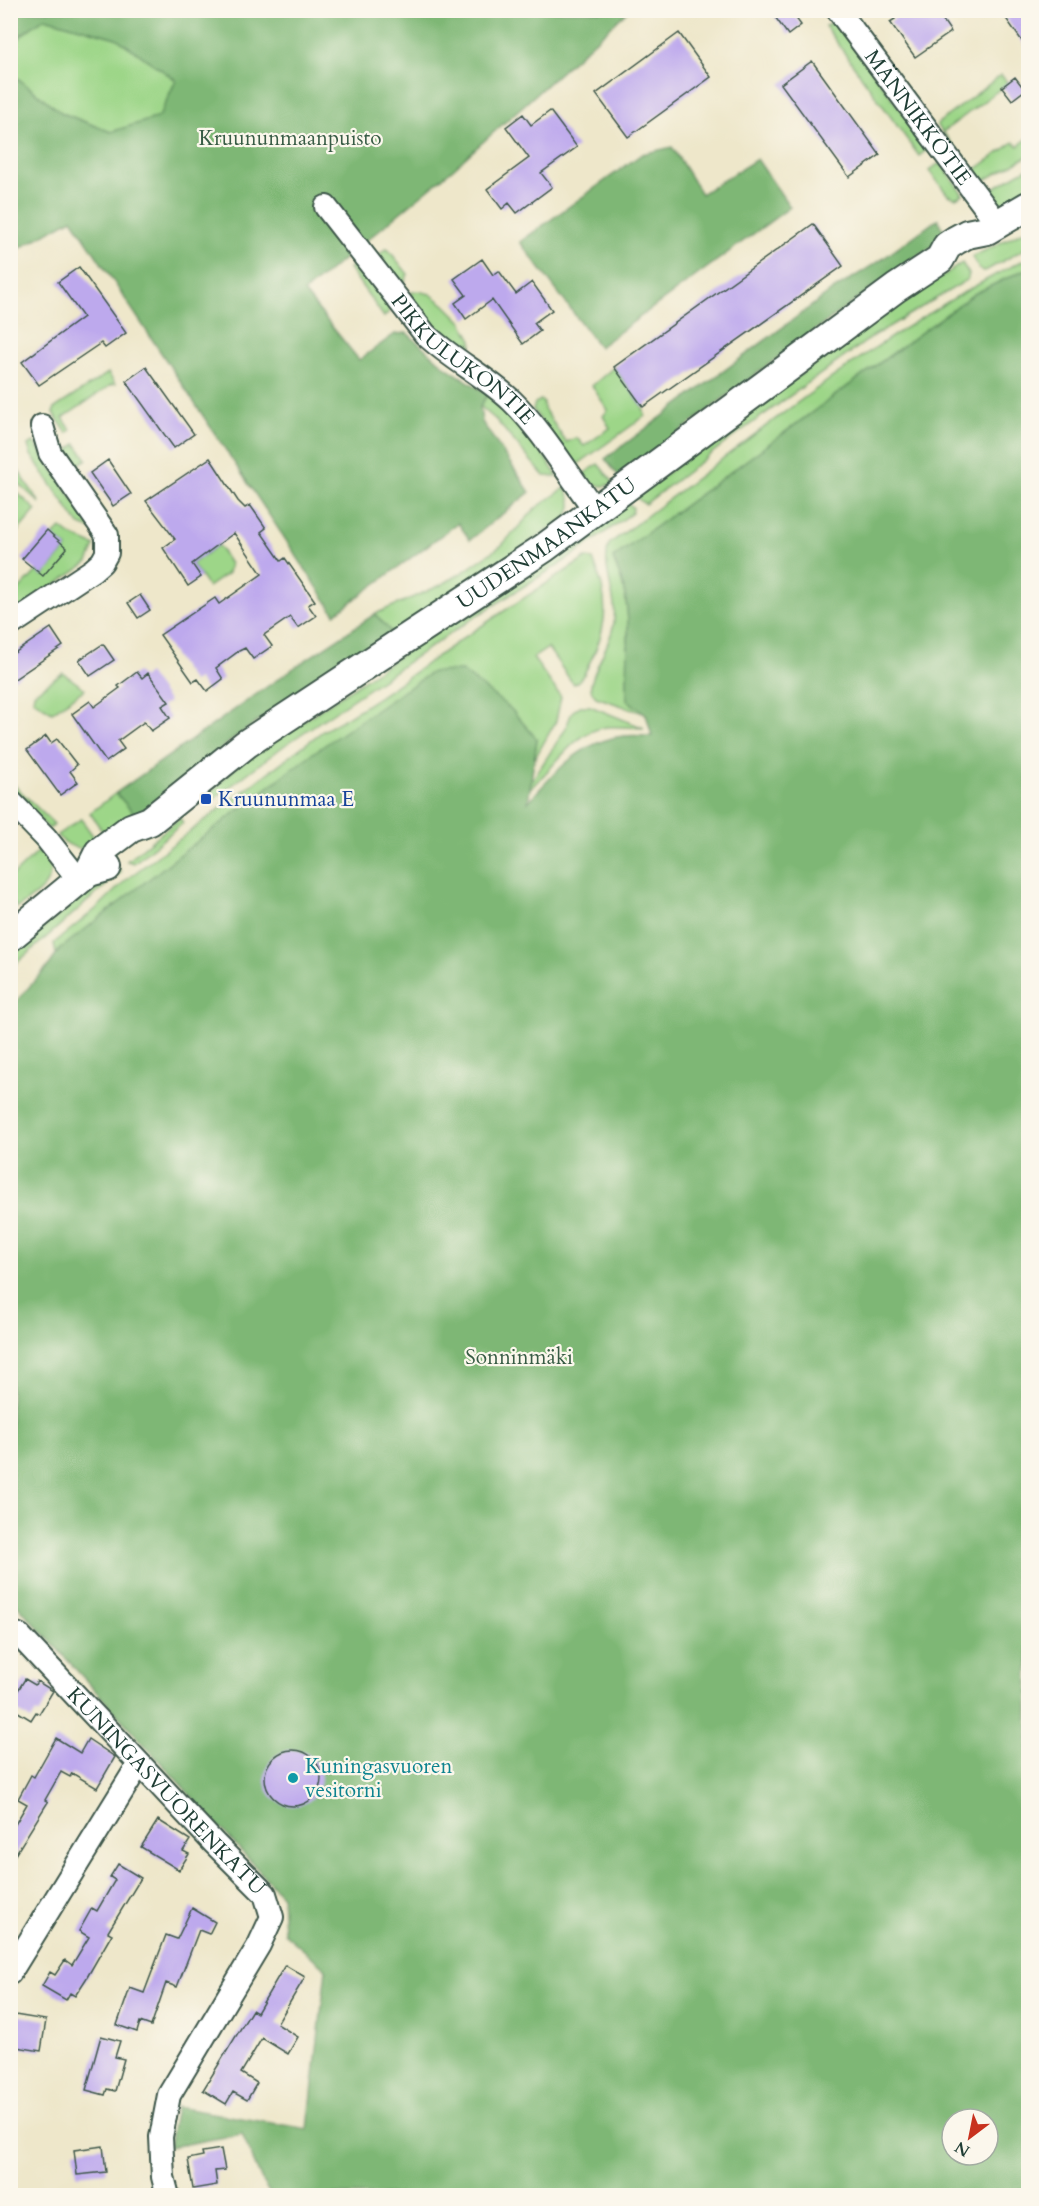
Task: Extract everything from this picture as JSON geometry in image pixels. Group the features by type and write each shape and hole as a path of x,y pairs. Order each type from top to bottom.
{"main road":[{"name":"UUDENMAANKATU","path":"10,937 84,876 110,867 140,841 150,821 246,744 544,548 886,295 940,259 955,260 965,255 975,248 992,227 1029,206"}],"street":[{"name":"MÄNNIKKÖTIE","path":"838,10 992,227"},
{"name":"PIKKULUKONTIE","path":"327,207 425,334 441,350 498,389 529,419 596,511"},
{"path":"10,625 93,570 102,562 107,553 107,535 50,453 42,426"},
{"path":"10,801 84,876"},
{"name":"KUNINGASVUORENKATU","path":"10,1632 19,1635 265,1894 272,1917 259,1945 169,2095 161,2137 163,2177 168,2196"},
{"path":"10,1973 140,1764"}],"green space":[{"name":"Kruununmaanpuisto","path":"11,11 628,11 453,169 304,292 359,360 395,334 407,333 447,368 488,394 480,406 482,422 530,492 470,540 458,523 335,614 72,219 11,253 11,73 62,113 111,132 159,117 176,80 116,38 45,18 19,36 11,54"},
{"path":"45,18 116,38 176,80 159,117 111,132 62,113 11,73 12,53 18,40"},
{"path":"835,21 929,148 919,156 825,26"},
{"path":"1001,75 1008,83 943,132 953,145 951,147 937,124"},
{"path":"1028,138 1028,156 976,185 963,165 965,161 973,171 1014,142 1018,146"},
{"path":"672,147 701,194 757,159 790,207 599,347 520,242 642,154"},
{"path":"938,164 942,165 963,194 956,198 948,195 929,171"},
{"path":"1028,168 1028,193 1001,206 995,205 983,194"},
{"path":"938,219 947,238 906,263 620,478 605,459 833,290 881,260"},
{"path":"1028,229 1028,247 987,270 979,269 972,257"},
{"path":"387,248 408,274 402,284 396,283 376,257"},
{"path":"1028,258 1028,268 974,294 613,558 622,582 626,604 627,699 646,714 596,697 591,685 611,634 614,616 607,565 609,544 761,429 864,355 972,288"},
{"path":"962,263 969,274 967,280 875,335 737,434 645,504 636,496 839,346"},
{"path":"354,265 389,306 389,312 384,317 349,268"},
{"name":"Sonninmäki","path":"1028,268 1028,2195 271,2195 263,2183 242,2134 169,2147 176,2107 308,2129 326,1969 284,1933 282,1896 11,1598 11,1007 50,964 60,949 313,753 432,672 462,671 511,709 537,739 528,802 559,769 595,744 624,736 652,736 646,714 627,700 626,604 622,582 613,558 974,294"},
{"path":"412,292 430,294 462,322 472,340 471,355 467,357 436,334 409,297"},
{"path":"614,367 643,407 645,416 574,467 533,410 535,403 541,400 543,402 544,409 566,442 577,438 584,446 610,428 603,416 608,410 592,386"},
{"path":"108,373 115,384 63,418 71,430 67,433 53,413 55,408"},
{"path":"488,394 526,433 558,477 544,476 496,420 480,406"},
{"path":"34,442 93,530 79,525 31,455 28,445"},
{"path":"76,444 87,459 73,468 68,455 70,449"},
{"path":"11,460 40,503 11,477"},
{"path":"598,464 614,483 605,486 597,485 582,475"},
{"path":"11,487 36,510 11,539"},
{"path":"565,488 571,503 570,511 565,519 392,633 375,614 441,585 463,572 502,545 536,508"},
{"path":"627,502 633,508 632,513 568,559 478,615 285,745 215,798 210,793 237,766"},
{"path":"61,528 70,535 95,546 88,562 11,616 11,598 37,571 43,576 67,548 53,536"},
{"path":"218,545 230,564 228,573 208,587 192,564"},
{"path":"586,558 593,559 602,586 605,611 601,635 586,671 574,684 548,648 533,658 561,697 556,721 534,760 537,739 186,850 56,955 54,943 97,908 127,879 323,731 364,707 463,638"},
{"path":"375,614 392,633 289,699 236,737 136,816 116,793 298,665"},
{"path":"63,673 85,689 52,712 33,700 34,693"},
{"path":"580,706 590,706 644,728 606,727 594,730 573,744 529,789 531,782 565,730 572,712"},
{"path":"11,782 54,824 49,829 11,790"},
{"path":"116,793 136,816 107,838 90,813"},
{"path":"180,818 183,823 134,863 127,861"},
{"path":"81,819 99,844 77,848 58,837 57,835"},
{"path":"43,849 50,869 46,884 17,908 11,899 11,877"},
{"path":"118,867 121,872 11,968 10,955"}],"building":[{"path":"770,10 790,10 801,25 788,35"},
{"path":"889,10 936,10 951,32 915,57 890,22 895,19"},
{"path":"1014,10 1029,10 1029,51 1005,17"},
{"path":"679,33 711,77 628,137 596,94"},
{"path":"812,61 880,155 849,177 781,84"},
{"path":"1015,77 1025,90 1012,100 1002,87"},
{"path":"550,111 577,147 541,173 552,187 517,213 509,203 502,209 487,189 529,158 506,127 523,114 531,125"},
{"path":"813,224 843,266 643,407 614,367"},
{"path":"482,259 493,275 499,271 516,294 532,282 552,310 534,323 540,331 523,344 492,300 466,319 455,303 466,295 454,279"},
{"path":"79,267 126,333 105,348 101,343 39,385 22,362 83,317 58,282"},
{"path":"146,367 194,434 174,448 126,381"},
{"path":"210,458 238,501 245,508 250,505 266,528 261,532 281,561 285,558 315,601 308,605 316,616 298,628 290,617 264,635 272,646 253,659 245,648 239,651 216,668 223,679 207,691 198,679 193,682 160,635 215,598 219,604 262,574 234,533 192,564 201,577 188,586 163,548 175,539 146,501"},
{"path":"108,460 131,494 113,506 90,473"},
{"path":"47,530 67,548 43,576 22,559"},
{"path":"140,595 150,610 138,618 128,603"},
{"path":"51,628 63,646 10,682 10,656"},
{"path":"103,644 114,660 90,676 79,660"},
{"path":"137,672 142,678 148,673 169,702 162,706 170,718 151,731 144,722 118,741 124,749 106,762 72,714 90,701 94,707"},
{"path":"46,736 51,743 57,739 77,765 70,771 78,782 60,795 27,750"},
{"path":"25,1679 35,1685 37,1681 53,1691 39,1714 36,1712 31,1720 10,1707 10,1703"},
{"path":"56,1738 80,1753 88,1739 115,1757 97,1788 72,1773 70,1777 61,1772 45,1800 48,1802 10,1863 10,1833 27,1804 18,1799 31,1775 34,1777"},
{"name":"Kuningasvuoren vesitorni","path":"288,1750 298,1750 313,1758 319,1767 321,1778 319,1789 313,1798 298,1806 288,1806 277,1801 270,1794 265,1783 265,1773 270,1762 277,1755"},
{"path":"158,1820 190,1840 183,1851 189,1854 179,1870 141,1847"},
{"path":"118,1864 141,1878 108,1932 112,1934 86,1979 75,1996 70,1993 66,2000 42,1986 50,1972 55,1975 65,1960 72,1965 89,1937 79,1931 92,1908 97,1911 115,1880 110,1877"},
{"path":"192,1908 215,1922 209,1934 199,1930 177,1987 166,1983 151,2026 140,2022 137,2032 117,2025 130,1988 144,1993 166,1935 177,1939"},
{"path":"285,1965 305,1977 277,2024 298,2037 288,2054 262,2038 241,2073 257,2083 247,2100 233,2092 226,2104 203,2090 252,2010 257,2013"},
{"path":"15,2015 46,2020 41,2051 10,2046"},
{"path":"101,2036 120,2041 115,2057 124,2059 115,2091 107,2089 105,2095 86,2090"},
{"path":"103,2146 106,2172 77,2175 74,2150"},
{"path":"221,2149 225,2170 215,2171 217,2185 193,2189 188,2159 203,2156 202,2152"}],"place":[{"name":"Kruununmaa E","path":"206,799"},
{"name":"Kuningasvuoren vesitorni","path":"293,1778"}]}
